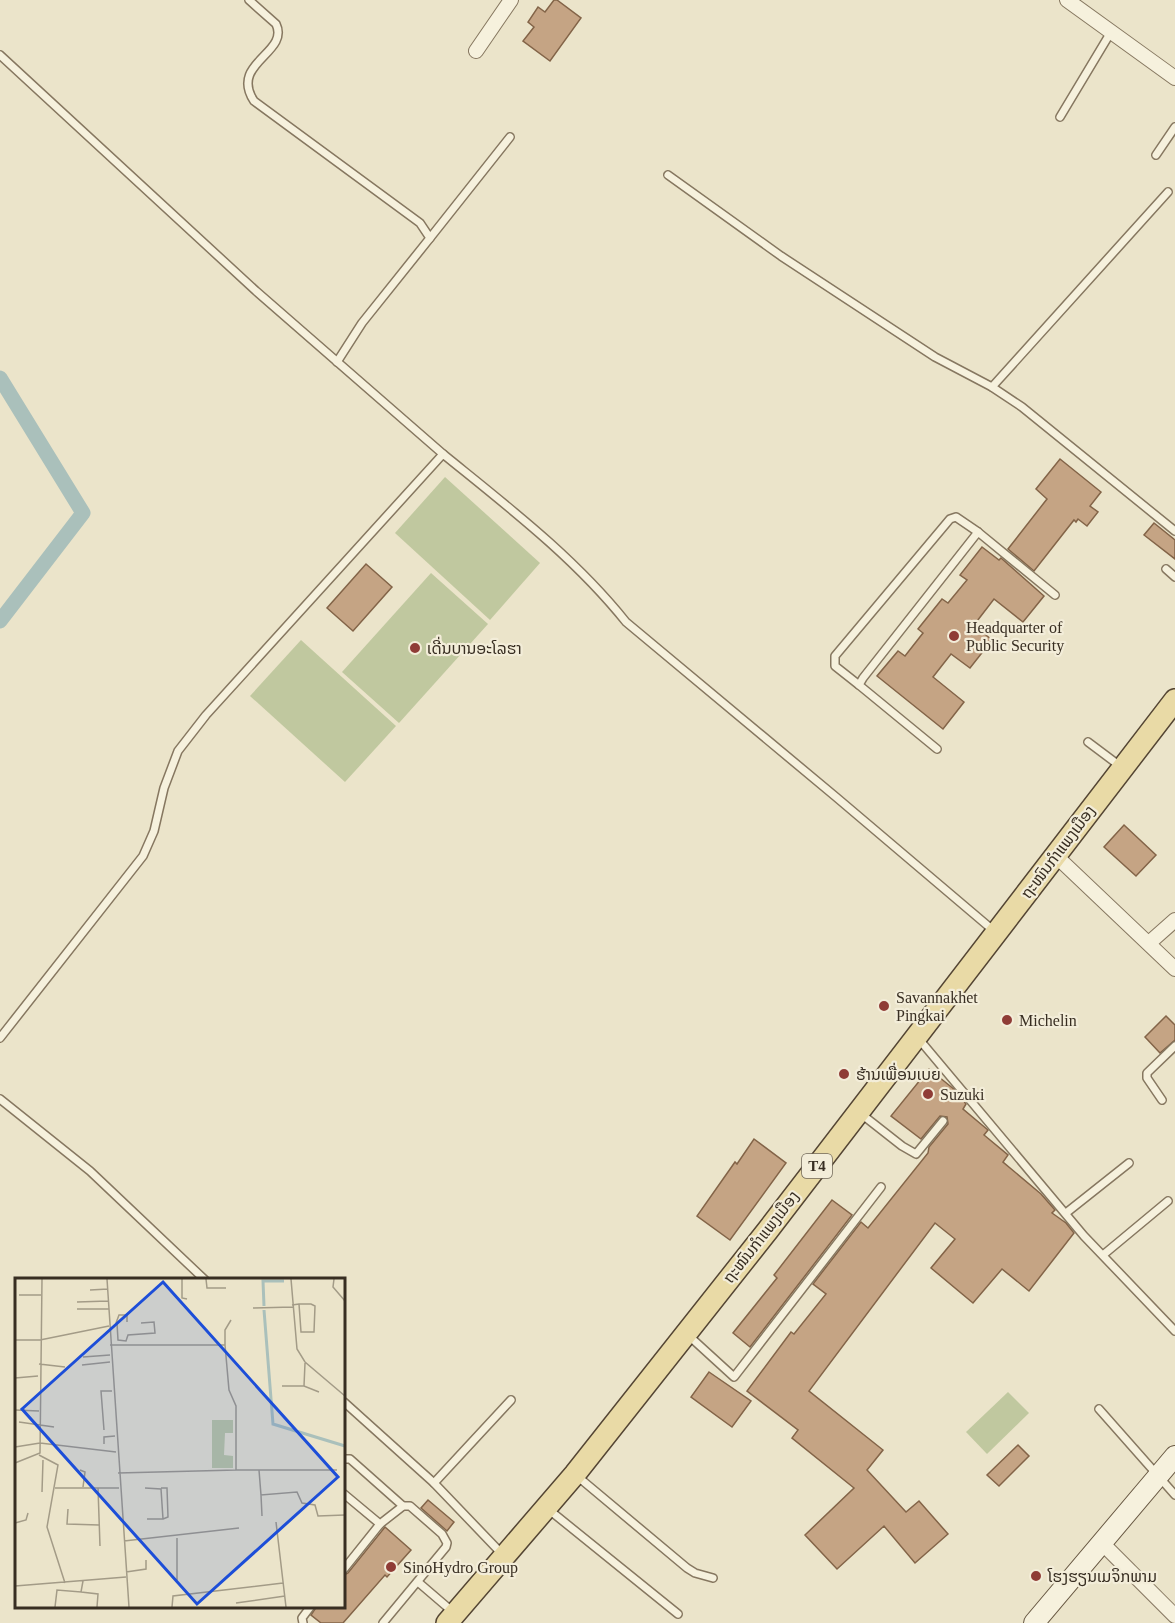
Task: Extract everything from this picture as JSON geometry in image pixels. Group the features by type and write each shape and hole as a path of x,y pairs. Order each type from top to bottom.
{"main road":[{"name":"ຖະໜົນກຳແພງເມືອງ","path":"451,1618 575,1474 858,1112 1175,699"}],"street":[{"path":"476,51 511,0"},
{"path":"1067,0 1175,78"},
{"path":"1055,855 1175,969"},
{"path":"1149,943 1175,920"},
{"path":"1034,1623 1175,1456"},
{"path":"1102,1543 1175,1616"}],"lane":[{"path":"249,0 276,24 279,36 250,72 247,80 248,92 254,101 420,223 430,238"},
{"path":"1060,117 1112,32"},
{"path":"0,55 256,291 443,454 532,527 603,594 626,622 996,933"},
{"path":"1156,155 1175,128"},
{"path":"337,362 362,323 510,137"},
{"path":"668,176 781,256 935,357 992,387 1022,407 1175,531"},
{"path":"992,387 1168,192"},
{"path":"0,1038 143,856 154,831 164,788 178,752 185,742 206,715 443,454"},
{"path":"937,749 835,666 835,656 950,519 956,517 978,532 1054,595"},
{"path":"859,685 978,532"},
{"path":"1166,569 1175,576"},
{"path":"1088,742 1122,768"},
{"path":"916,1036 1066,1213 1175,1331"},
{"path":"1162,1100 1147,1078 1147,1073 1175,1046"},
{"path":"0,1099 90,1170 203,1278"},
{"path":"858,1112 916,1154 943,1121"},
{"path":"1066,1213 1129,1163"},
{"path":"686,1333 734,1377 880,1187"},
{"path":"1103,1255 1168,1201"},
{"path":"434,1483 512,1400"},
{"path":"345,1403 434,1483 504,1556"},
{"path":"1099,1409 1175,1495"},
{"path":"345,1459 350,1459 403,1506"},
{"path":"575,1474 687,1568 713,1578"},
{"path":"345,1495 380,1524"},
{"path":"345,1568 380,1524 403,1506 410,1506 442,1534 447,1543 446,1547 383,1623"},
{"path":"546,1507 678,1614"},
{"path":"418,1582 451,1618"},
{"path":"303,1623 302,1618 310,1608"}],"green space":[{"path":"445,477 540,563 490,620 395,533"},
{"name":"ເດີ່ນບານອະໂລຮາ","path":"431,573 488,624 399,723 342,672"},
{"path":"301,640 396,726 345,782 250,696"},
{"path":"1008,1392 1029,1413 987,1454 966,1432"}],"building":[{"path":"554,0 581,18 550,61 523,41 534,27 528,22 538,7 545,12"},
{"path":"1060,459 1101,492 1090,506 1098,512 1087,526 1078,519 1076,522 1074,520 1034,571 1008,549 1047,499 1036,489"},
{"path":"1154,523 1175,540 1175,559 1144,535"},
{"name":"Headquarter of Public Security","path":"982,547 999,560 1001,558 1044,596 1023,622 994,599 974,625 992,640 970,668 951,654 933,677 964,702 943,729 877,676 898,651 905,656 923,633 918,629 942,599 948,603 967,580 960,575"},
{"path":"366,564 392,587 353,631 327,608"},
{"path":"1124,825 1156,855 1136,876 1104,847"},
{"path":"1166,1016 1175,1025 1175,1040 1160,1053 1145,1037"},
{"path":"929,1069 955,1090 966,1104 963,1109 988,1130 984,1135 1008,1155 1003,1162 1041,1194 1055,1210 1052,1213 1066,1223 1074,1233 1029,1291 1002,1269 973,1303 931,1268 955,1239 935,1223 809,1391 883,1450 867,1470 906,1512 919,1501 948,1534 915,1563 884,1526 837,1569 805,1535 854,1488 792,1438 798,1430 747,1391 791,1332 794,1334 826,1294 813,1284 861,1222 868,1228 928,1153 929,1147 948,1124 947,1117 940,1116 921,1139 891,1116"},
{"path":"754,1139 786,1163 730,1240 697,1216"},
{"path":"832,1200 852,1215 750,1347 733,1333 777,1278 774,1275"},
{"path":"709,1372 751,1401 732,1427 691,1397"},
{"path":"1018,1445 1029,1456 999,1486 987,1475"},
{"path":"428,1500 454,1522 447,1531 421,1508"},
{"path":"385,1527 411,1550 387,1577 385,1575 343,1623 321,1623 311,1615 316,1608 345,1608 345,1574"}],"waterway":[{"path":"0,378 83,513 0,621"}],"place":[{"name":"Headquarter of Public Security","path":"954,636"},
{"name":"ເດີ່ນບານອະໂລຮາ","path":"415,648"},
{"name":"Savannakhet Pingkai","path":"884,1006"},
{"name":"Michelin","path":"1007,1020"},
{"name":"ຮ້ານເພື່ອນເບຍ","path":"844,1074"},
{"name":"Suzuki","path":"928,1094"},
{"name":"SinoHydro Group","path":"391,1567"},
{"name":"ໂຮງຮຽນເມຈິກພາມ","path":"1036,1576"}]}
